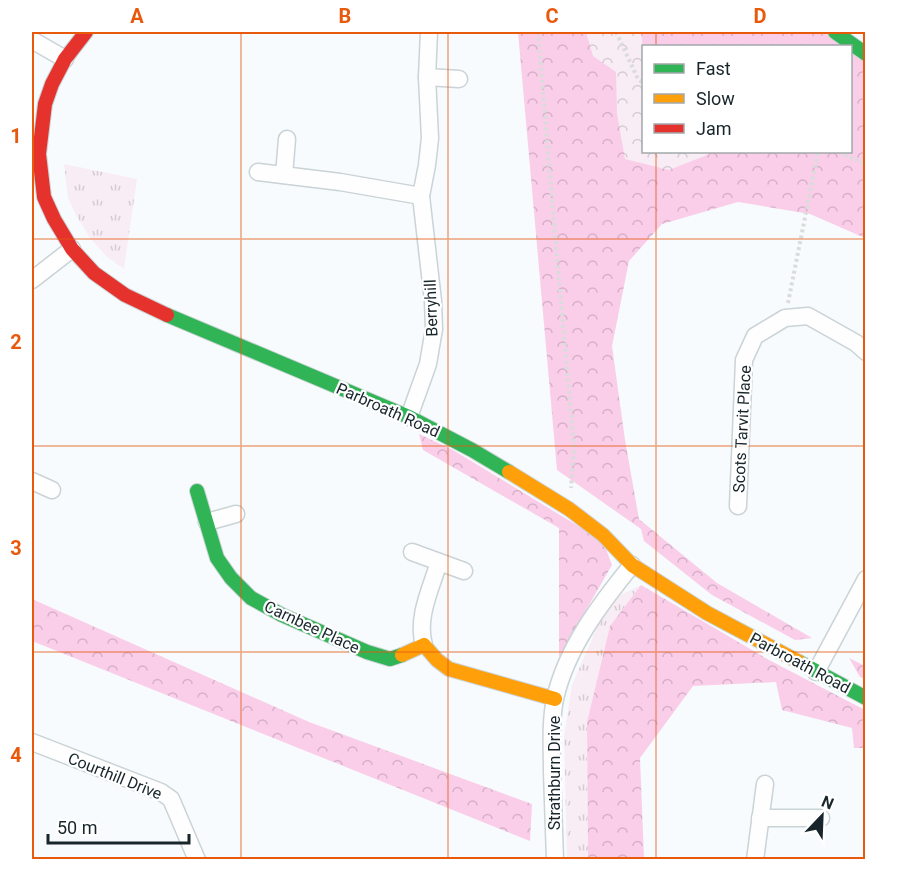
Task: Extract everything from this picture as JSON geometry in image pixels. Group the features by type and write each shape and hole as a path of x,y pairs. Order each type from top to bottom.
{"street":[{"name":"Parbroath Road","path":"86,32 65,59 52,84 45,105 39,154 44,197 54,219 72,249 94,273 125,295 409,417 472,450 569,509 603,535 632,565 707,613 866,698"},
{"name":"Berryhill","path":"409,417 428,364 434,329 421,196 430,138 427,77 429,32"},
{"path":"835,32 866,54"},
{"path":"32,40 65,59"},
{"path":"427,77 459,79"},
{"path":"284,175 287,139"},
{"path":"258,172 340,182 421,196"},
{"path":"32,280 72,249"},
{"path":"785,318 808,316 856,343 866,352"},
{"name":"Scots Tarvit Place","path":"738,506 744,360 755,336 785,318"},
{"path":"32,481 52,490"},
{"name":"Carnbee Place","path":"197,491 216,558 231,578 251,598 282,615 347,644 390,659 424,645"},
{"path":"207,522 236,514"},
{"path":"412,552 464,571"},
{"path":"440,562 423,616 421,635 424,645 437,660 449,669 555,699"},
{"name":"Strathburn Drive","path":"555,860 552,748 555,699 569,660 583,634 608,594 632,565"},
{"path":"816,672 866,579"},
{"name":"Courthill Drive","path":"32,742 161,792 171,799 197,860"},
{"path":"755,860 765,784"},
{"path":"760,818 821,818"}],"path":[{"path":"538,32 574,448 569,509"},
{"path":"616,32 638,79 642,82"},
{"path":"785,318 818,153"},
{"path":"841,153 866,164"}],"green space":[{"path":"518,32 835,32 865,54 865,238 810,214 738,202 662,224 629,261 612,346 639,519 717,583 812,638 795,640 712,595 644,541 641,529 557,470"},
{"path":"586,32 641,32 642,153 712,153 669,170 625,159 617,114 616,72 593,56"},
{"path":"64,164 137,179 124,269 107,257 90,238 76,215 68,198"},
{"path":"419,434 453,450 603,541 612,565 559,657 559,528 423,450"},
{"path":"641,585 610,626 587,722 588,859 567,860 564,736 572,685 598,625 616,597"},
{"path":"641,585 769,660 865,710 865,748 854,748 852,728 782,710 776,682 693,686 640,758 644,859 588,860 587,722 610,626"},
{"path":"32,599 309,722 532,804 530,841 32,641"},
{"path":"849,658 865,666 865,679 860,677"}],"traffic: fast":[{"path":"835,32 866,54"},
{"path":"167,315 409,417 509,472"},
{"path":"197,491 217,558 231,578 251,598 282,615 367,652 390,659 402,655"},
{"path":"799,662 866,698"}],"traffic: slow":[{"path":"509,472 569,509 603,535 632,565 707,613 799,662"},
{"path":"402,655 424,645 437,660 449,669 555,699"}],"traffic: jam":[{"path":"86,32 65,59 45,104 39,154 44,197 72,249 94,273 125,295 167,315"}]}
